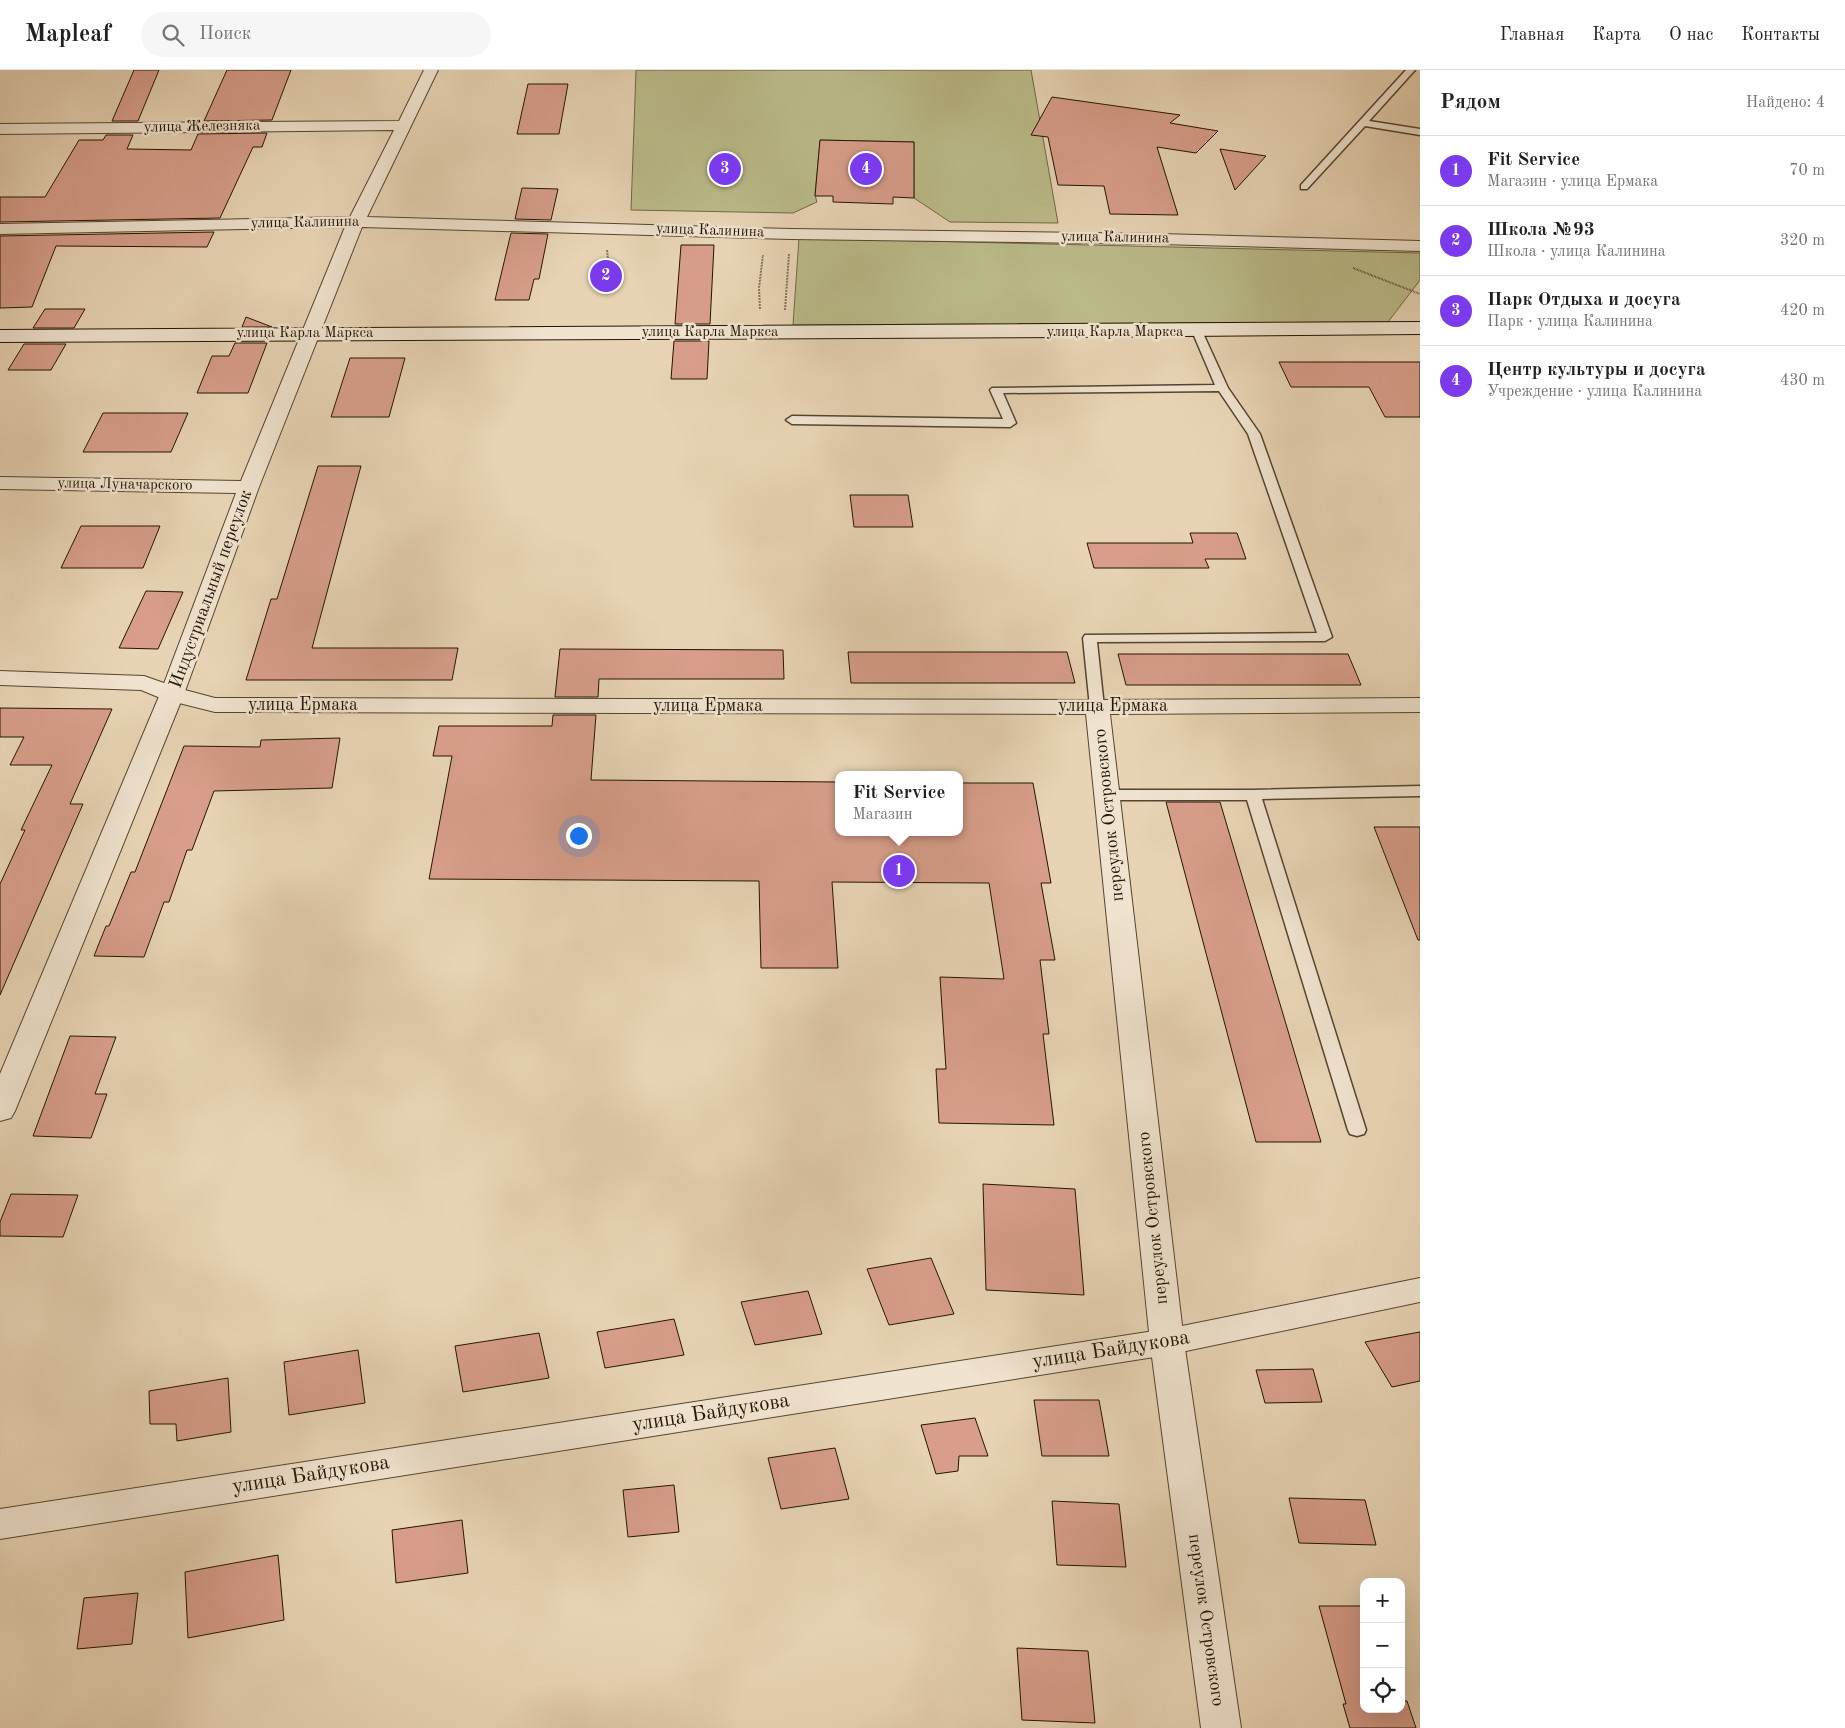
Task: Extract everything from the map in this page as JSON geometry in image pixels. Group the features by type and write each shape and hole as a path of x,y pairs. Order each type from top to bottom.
{"street":[{"name":"Индустриальный переулок","path":"0,1111 172,694 249,487 310,333 356,222 431,70"},
{"name":"улица Железняка","path":"0,129 404,125"},
{"name":"улица Калинина","path":"0,228 356,222 791,234 1160,238 1420,246"},
{"name":"улица Карла Маркса","path":"0,336 310,333 1197,331 1420,328"},
{"name":"улица Луначарского","path":"0,483 249,487"},
{"name":"улица Ермака","path":"0,678 144,683 172,694 215,705 1097,707 1420,705"},
{"name":"переулок Островского","path":"1097,707 1167,1342 1221,1728"},
{"name":"улица Байдукова","path":"0,1524 1167,1342 1420,1290"}],"lane":[{"path":"1304,187 1411,70"},
{"path":"1363,123 1420,132"},
{"path":"1097,707 1090,638 1325,637 1254,434 1222,388 1197,331"},
{"path":"792,420 1010,422 996,390 1222,388"},
{"path":"1107,794 1253,795 1420,790"},
{"path":"1253,795 1358,1130"}],"path":[{"path":"760,313 759,288 766,233"},
{"path":"785,313 791,234"}],"green space":[{"path":"636,70 1031,70 1058,223 950,222 914,198 914,142 820,140 815,195 817,202 793,213 631,210"},
{"path":"799,238 1420,253 1420,280 1388,322 793,325"}],"building":[{"path":"134,70 159,70 138,121 112,121"},
{"path":"227,70 291,70 272,120 204,121"},
{"path":"528,84 568,84 559,134 517,134"},
{"path":"1052,97 1180,115 1170,123 1218,131 1196,153 1157,147 1178,215 1110,214 1104,186 1058,185 1048,137 1031,135"},
{"path":"267,133 262,147 253,147 220,218 0,222 0,197 45,197 79,140 103,140 106,135 133,135 127,149 191,150 198,134"},
{"path":"820,140 914,142 914,198 893,197 893,204 833,202 833,196 815,196"},
{"path":"1220,149 1266,156 1235,190"},
{"path":"522,188 558,189 551,220 515,219"},
{"path":"214,232 207,247 56,246 32,307 0,308 0,236"},
{"path":"511,233 548,234 539,279 534,279 529,300 495,300"},
{"path":"681,245 714,245 710,324 675,324"},
{"path":"45,309 85,309 74,328 33,328"},
{"path":"246,317 272,327 242,327"},
{"path":"674,341 709,341 707,379 671,379"},
{"path":"235,343 267,343 248,393 197,393 212,356 229,356"},
{"path":"24,344 66,344 51,370 8,370"},
{"path":"350,358 405,358 389,417 331,417"},
{"path":"1279,362 1420,362 1420,417 1385,417 1369,387 1291,387"},
{"path":"103,413 188,413 171,452 83,452"},
{"path":"318,466 361,466 312,648 458,648 452,680 246,680 271,599 277,599"},
{"path":"850,495 908,495 913,527 854,527"},
{"path":"81,526 160,526 143,568 61,568"},
{"path":"1190,533 1237,533 1246,559 1205,559 1209,568 1094,568 1087,543 1193,543"},
{"path":"146,591 183,592 158,649 119,648"},
{"path":"560,649 783,650 784,679 599,679 598,697 555,697"},
{"path":"848,652 1067,652 1075,683 851,683"},
{"path":"1118,654 1348,654 1361,685 1126,685"},
{"path":"0,708 112,709 70,804 83,804 0,995 0,884 25,830 21,830 52,765 10,765 24,737 0,737"},
{"path":"553,715 596,715 591,780 835,782 835,836 963,836 963,783 1033,783 1051,883 1041,883 1055,960 1040,960 1049,1034 1043,1034 1054,1125 939,1123 936,1069 946,1069 940,977 1004,979 989,883 832,882 838,968 761,968 759,881 429,879 452,756 433,756 439,726 552,726"},
{"path":"340,738 332,788 214,791 192,850 187,850 169,902 164,902 144,957 94,956 106,926 109,926 131,872 135,872 184,746 260,747 261,740"},
{"path":"1166,802 1220,802 1321,1142 1256,1142"},
{"path":"1374,827 1420,827 1420,940 1418,940"},
{"path":"70,1036 116,1037 95,1094 107,1094 91,1138 33,1136"},
{"path":"983,1184 1075,1189 1084,1295 986,1290"},
{"path":"11,1194 78,1195 63,1237 0,1236 0,1222"},
{"path":"931,1258 954,1314 889,1325 867,1269"},
{"path":"808,1291 822,1334 755,1345 741,1302"},
{"path":"674,1319 684,1355 605,1368 597,1332"},
{"path":"1420,1332 1420,1381 1392,1387 1365,1342"},
{"path":"539,1333 549,1378 463,1392 455,1346"},
{"path":"358,1350 365,1403 289,1415 284,1362"},
{"path":"1313,1369 1322,1402 1265,1403 1256,1370"},
{"path":"228,1378 231,1432 177,1441 176,1424 150,1424 149,1391"},
{"path":"1034,1400 1099,1400 1109,1456 1042,1456"},
{"path":"975,1418 988,1456 959,1456 958,1471 936,1474 921,1425"},
{"path":"835,1448 849,1499 781,1509 768,1458"},
{"path":"674,1485 679,1532 628,1537 623,1490"},
{"path":"1289,1498 1365,1500 1376,1545 1299,1543"},
{"path":"1052,1501 1119,1504 1126,1567 1057,1565"},
{"path":"462,1520 468,1573 396,1583 392,1530"},
{"path":"278,1555 284,1620 188,1638 185,1572"},
{"path":"138,1593 132,1644 77,1649 84,1598"},
{"path":"1319,1606 1360,1606 1360,1713 1405,1713 1405,1701 1407,1701 1416,1728 1350,1728 1343,1704 1346,1704"},
{"path":"1017,1648 1088,1651 1095,1723 1022,1720"}],"place":[{"name":"Парк Отдыха и досуга","path":"725,169"},
{"name":"Центр культуры и досуга","path":"866,169"},
{"name":"Школа №93","path":"606,276"},
{"name":"Fit Service","path":"899,871"}]}
